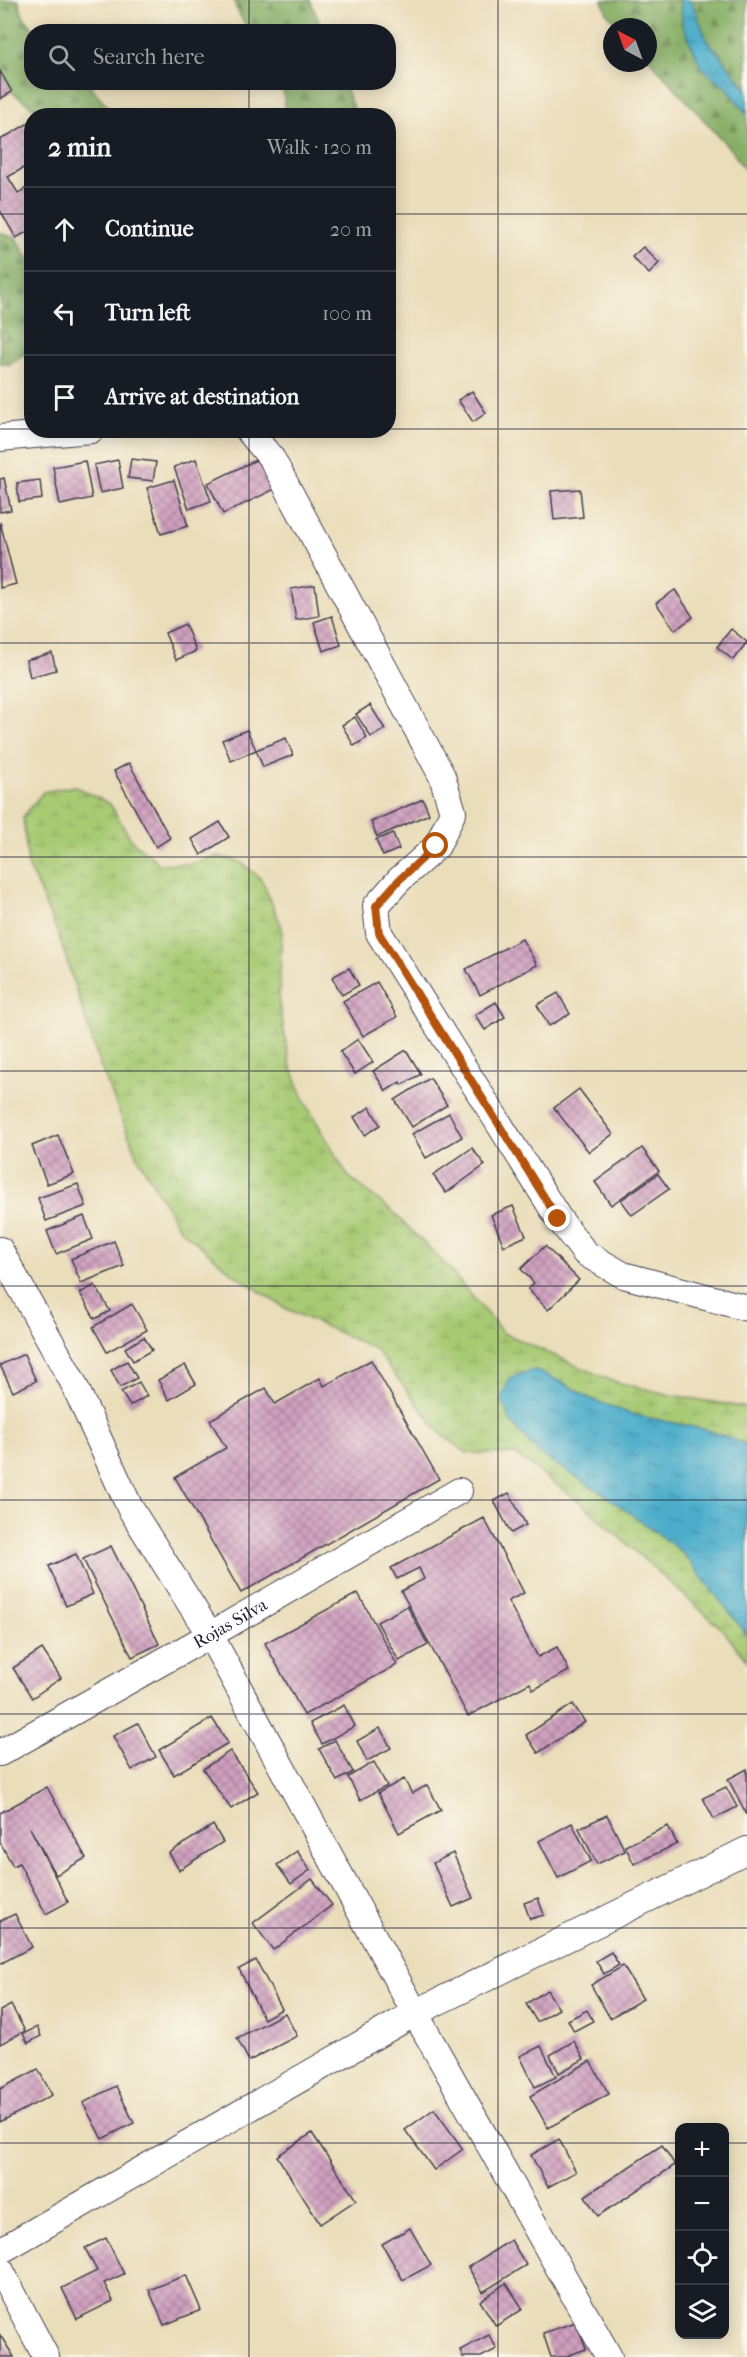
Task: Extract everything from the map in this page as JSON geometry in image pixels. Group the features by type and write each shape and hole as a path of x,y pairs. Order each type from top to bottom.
{"street":[{"path":"0,438 24,436"},
{"path":"255,438 272,459 442,776 453,812 436,846 399,880 376,906 379,933 558,1219 585,1253 623,1275 747,1308"},
{"path":"0,1250 73,1382 130,1508 210,1635 415,2013 609,2357"},
{"name":"Rojas Silva","path":"0,1753 459,1491"},
{"path":"0,2251 415,2013 747,1850"},
{"path":"0,2270 46,2357"}],"green space":[{"path":"0,0 18,0 23,16 29,24 24,24 24,90 94,90 109,108 34,108 12,92 0,71"},
{"path":"234,0 310,0 320,24 245,24"},
{"path":"602,0 747,0 747,173 732,151 657,68 657,18 612,18"},
{"path":"283,90 346,90 353,108 285,108"},
{"path":"0,232 16,238 24,251 24,354 10,365 0,363"},
{"path":"74,786 110,804 132,841 160,864 189,864 218,856 241,862 261,879 282,927 279,1004 290,1064 306,1104 348,1176 392,1211 445,1264 503,1333 612,1381 671,1395 747,1408 747,1661 723,1630 580,1502 514,1454 467,1453 439,1432 375,1349 287,1309 236,1276 178,1227 137,1156 100,1065 59,936 28,865 23,817 43,792"}],"water":[{"path":"680,0 691,0 706,38 747,90 747,114 727,88 701,67 683,25"},
{"path":"534,1370 564,1383 589,1398 631,1414 708,1430 747,1445 747,1635 682,1552 604,1494 538,1453 511,1422 501,1398 511,1377"}],"building":[{"path":"0,71 12,92 0,99"},
{"path":"24,126 24,168 8,177 18,193 24,190 24,234 16,238 0,210 0,140"},
{"path":"643,247 659,263 649,274 632,257"},
{"path":"472,391 486,413 473,422 458,400"},
{"path":"260,458 275,489 223,514 208,483"},
{"path":"131,459 156,462 153,481 128,478"},
{"path":"196,459 211,501 189,509 174,467"},
{"path":"118,460 123,488 100,493 94,465"},
{"path":"85,461 92,498 60,505 53,467"},
{"path":"4,478 11,510 0,512 0,479"},
{"path":"40,480 42,499 19,502 17,483"},
{"path":"174,480 188,526 161,534 147,488"},
{"path":"580,489 583,517 554,520 551,491"},
{"path":"0,522 16,584 0,588"},
{"path":"315,585 319,616 296,620 291,589"},
{"path":"675,590 693,617 675,630 656,603"},
{"path":"332,616 341,645 323,651 314,622"},
{"path":"185,624 196,651 176,660 165,633"},
{"path":"731,629 747,642 733,660 717,647"},
{"path":"52,653 56,670 30,677 26,660"},
{"path":"370,705 385,729 371,737 356,714"},
{"path":"355,717 367,738 354,746 342,725"},
{"path":"247,730 256,750 231,761 222,740"},
{"path":"286,738 293,755 263,767 256,750"},
{"path":"129,763 170,838 156,847 114,771"},
{"path":"423,799 429,814 377,837 371,822"},
{"path":"220,822 229,837 201,855 192,839"},
{"path":"393,833 399,849 383,856 376,840"},
{"path":"522,939 537,965 480,995 466,969"},
{"path":"349,968 359,985 342,995 332,977"},
{"path":"377,982 397,1017 363,1036 343,1001"},
{"path":"558,993 570,1014 549,1026 537,1005"},
{"path":"496,1002 505,1017 485,1030 475,1015"},
{"path":"358,1039 373,1062 355,1074 340,1052"},
{"path":"406,1050 421,1074 402,1085 400,1082 386,1091 373,1071"},
{"path":"430,1078 447,1105 412,1127 395,1100"},
{"path":"579,1089 613,1134 589,1152 554,1108"},
{"path":"370,1107 380,1125 365,1135 354,1117"},
{"path":"449,1113 462,1137 426,1158 412,1134"},
{"path":"58,1135 74,1174 47,1184 32,1146"},
{"path":"472,1148 485,1165 446,1193 433,1175"},
{"path":"642,1148 659,1171 611,1205 595,1182"},
{"path":"658,1174 669,1189 632,1215 621,1200"},
{"path":"78,1184 86,1206 46,1221 38,1198"},
{"path":"513,1206 526,1236 504,1246 491,1215"},
{"path":"84,1216 93,1239 56,1254 47,1231"},
{"path":"114,1241 124,1266 81,1283 71,1259"},
{"path":"545,1246 579,1280 548,1310 528,1289 534,1283 521,1269"},
{"path":"95,1285 110,1311 95,1319 80,1293"},
{"path":"132,1304 147,1330 107,1352 93,1327"},
{"path":"144,1337 152,1350 133,1361 125,1348"},
{"path":"24,1354 36,1381 13,1392 0,1365"},
{"path":"371,1360 439,1479 241,1593 175,1477 226,1448 210,1420 266,1388 275,1404 320,1378 324,1386"},
{"path":"127,1361 137,1378 120,1387 111,1370"},
{"path":"185,1365 196,1384 169,1400 158,1380"},
{"path":"139,1382 147,1396 130,1406 121,1392"},
{"path":"509,1493 526,1525 511,1533 494,1501"},
{"path":"484,1518 524,1593 508,1601 538,1657 557,1647 569,1671 533,1690 530,1683 468,1716 401,1591 424,1579 419,1568 397,1579 391,1568"},
{"path":"111,1546 159,1644 132,1657 83,1559"},
{"path":"76,1554 93,1594 66,1606 49,1566"},
{"path":"358,1593 397,1665 304,1715 265,1643"},
{"path":"407,1606 428,1645 399,1661 377,1622"},
{"path":"42,1649 61,1678 32,1698 13,1668"},
{"path":"573,1704 585,1722 538,1753 526,1735"},
{"path":"344,1705 355,1726 322,1744 310,1723"},
{"path":"212,1718 228,1743 174,1775 159,1750"},
{"path":"138,1723 156,1757 132,1770 113,1736"},
{"path":"380,1728 391,1748 367,1761 357,1741"},
{"path":"335,1740 353,1772 337,1781 319,1749"},
{"path":"230,1751 258,1792 231,1809 203,1769"},
{"path":"374,1762 387,1786 360,1800 348,1777"},
{"path":"747,1769 747,1815 728,1779"},
{"path":"404,1779 412,1794 427,1785 441,1810 399,1833 378,1793"},
{"path":"47,1787 86,1858 56,1875 30,1828 68,1902 46,1914 19,1863 13,1866 0,1842 0,1813"},
{"path":"726,1787 737,1807 714,1819 703,1798"},
{"path":"607,1815 625,1851 597,1864 579,1828"},
{"path":"572,1823 591,1861 558,1878 539,1841"},
{"path":"213,1825 223,1842 179,1870 169,1853"},
{"path":"668,1826 677,1844 634,1864 625,1846"},
{"path":"297,1851 310,1870 291,1884 277,1865"},
{"path":"453,1853 473,1898 453,1907 433,1863"},
{"path":"312,1879 332,1905 273,1950 253,1923"},
{"path":"538,1898 544,1915 530,1919 524,1903"},
{"path":"15,1914 32,1947 0,1964 0,1921"},
{"path":"611,1952 619,1965 604,1974 596,1961"},
{"path":"256,1960 282,2009 264,2019 239,1969"},
{"path":"623,1966 643,1999 610,2018 591,1985"},
{"path":"547,1990 559,2009 537,2022 526,2004"},
{"path":"11,2005 25,2031 0,2044 0,2011"},
{"path":"587,2010 593,2021 574,2031 568,2020"},
{"path":"285,2013 297,2036 249,2061 237,2038"},
{"path":"37,2027 41,2036 28,2043 23,2034"},
{"path":"574,2041 584,2059 559,2073 550,2055"},
{"path":"541,2046 556,2077 535,2087 520,2056"},
{"path":"590,2061 609,2094 548,2128 530,2096"},
{"path":"38,2069 52,2095 0,2122 0,2089"},
{"path":"116,2086 134,2123 102,2139 83,2103"},
{"path":"434,2109 463,2149 434,2170 405,2130"},
{"path":"312,2133 356,2200 320,2224 277,2156"},
{"path":"559,2139 576,2172 548,2187 531,2155"},
{"path":"662,2145 675,2165 598,2216 585,2196"},
{"path":"410,2228 431,2265 403,2280 382,2244"},
{"path":"106,2238 124,2274 104,2283 113,2301 77,2319 62,2288 97,2271 85,2248"},
{"path":"511,2240 526,2265 483,2292 468,2267"},
{"path":"186,2275 201,2310 164,2325 149,2290"},
{"path":"506,2283 523,2309 496,2326 480,2301"},
{"path":"576,2322 586,2349 564,2357 551,2357 543,2333"},
{"path":"0,2335 14,2357 0,2357"},
{"path":"489,2335 497,2349 481,2357 463,2357 460,2350"}],"route":[{"path":"436,846 399,880 376,906 379,933 558,1219"}]}
